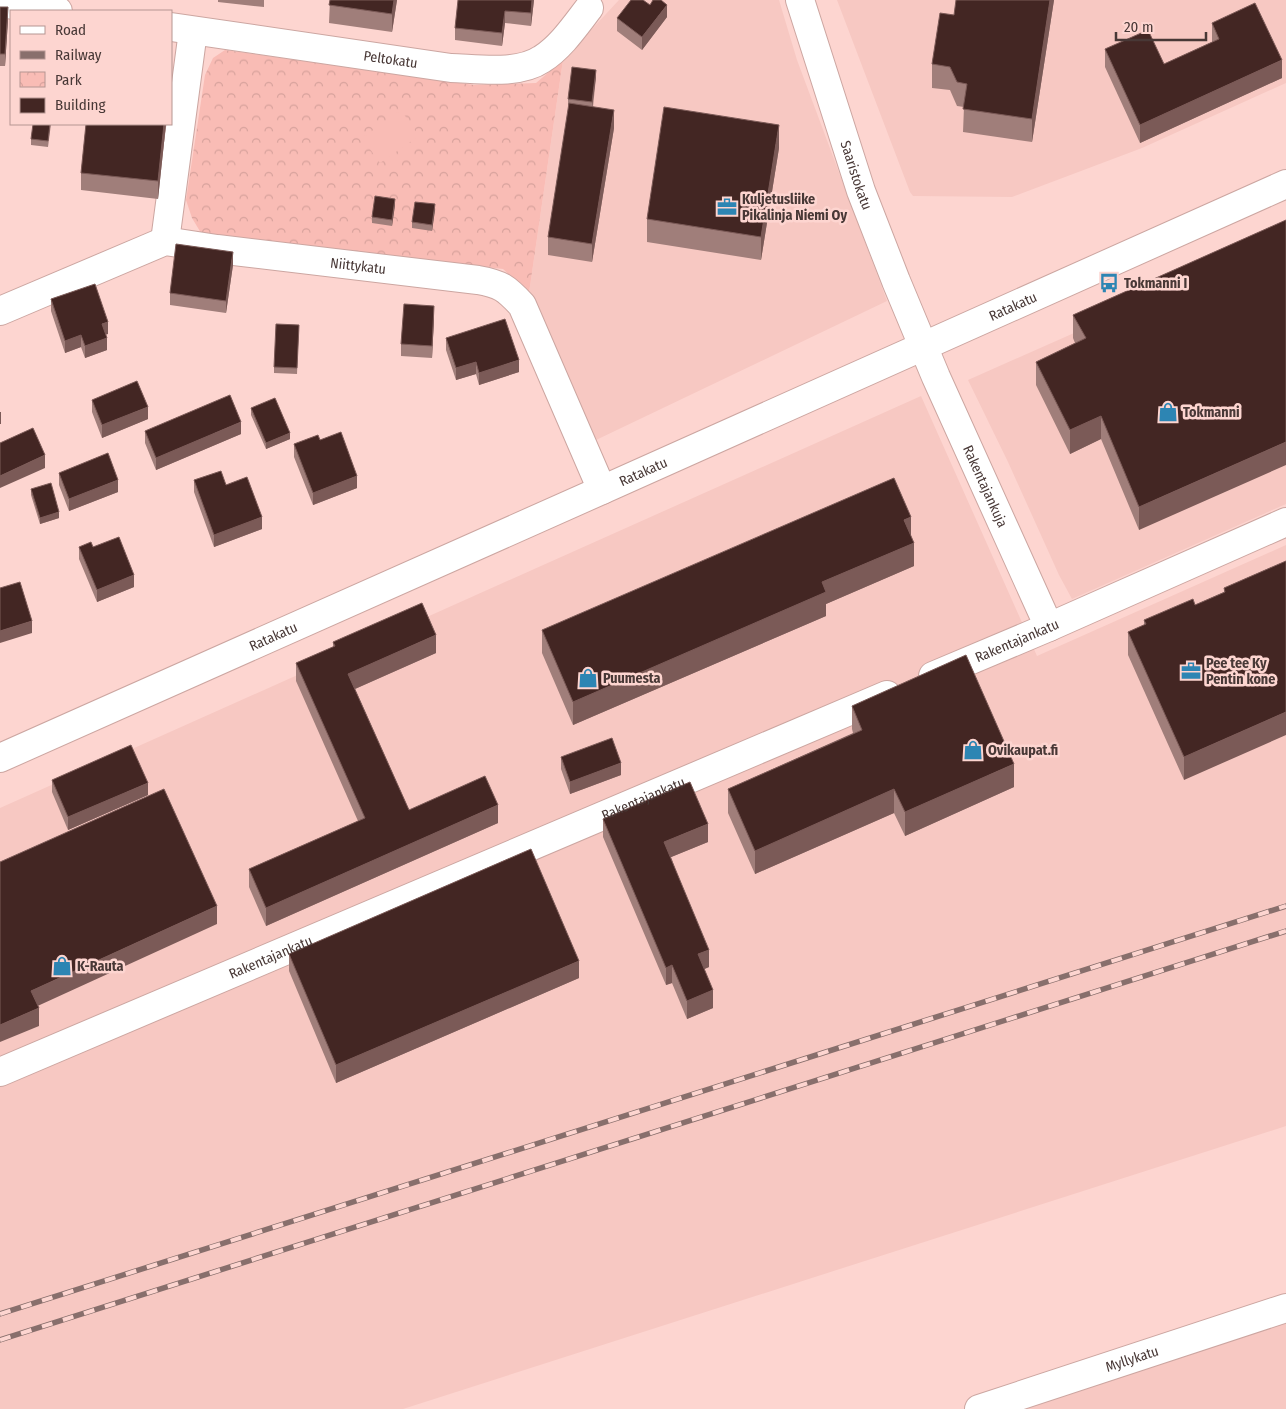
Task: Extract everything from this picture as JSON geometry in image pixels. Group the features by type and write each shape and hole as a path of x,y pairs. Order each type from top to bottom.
{"street":[{"name":"Saaristokatu","path":"800,0 861,192 923,346"},
{"path":"0,3 51,10"},
{"name":"Peltokatu","path":"182,29 451,68 493,70 523,68 542,60 558,47 589,8"},
{"path":"0,311 165,241 182,29"},
{"name":"Ratakatu","path":"0,758 1286,184"},
{"name":"Niittykatu","path":"165,241 495,283 509,291 522,305 602,490"},
{"name":"Rakentajankuja","path":"923,346 1049,627"},
{"name":"Rakentajankatu","path":"0,1072 1049,627 1286,522"},
{"name":"Myllykatu","path":"979,1409 1286,1309"}],"shaded area":[{"path":"619,0 779,0 797,60 887,301 596,440 529,293 563,60"},
{"path":"837,0 1286,0 1286,83 1142,148 1012,197 913,196"},
{"name":"Tokmanni","path":"1286,239 1286,504 1072,599 968,380"},
{"path":"921,396 1037,656 1286,545 1286,1126 403,1409 0,1409 0,808"},
{"path":"1286,1309 1286,1409 988,1409"}],"green space":[{"path":"225,50 474,85 536,83 563,60 529,293 503,269 201,233 192,218 186,200 205,75 213,58"},
{"path":"401,110 419,136 380,163 362,138"}],"building":[{"path":"330,0 394,0 392,14 329,5"},
{"path":"458,0 532,0 531,13 505,11 502,33 455,28"},
{"path":"631,0 643,0 650,5 653,0 661,0 667,5 642,37 617,18"},
{"path":"956,0 1050,0 1032,119 963,109 967,84 957,82 950,67 932,64 940,13 954,15"},
{"path":"1255,3 1282,60 1140,125 1105,49 1148,30 1164,64 1219,39 1212,23"},
{"path":"0,7 8,7 5,54 0,54"},
{"path":"572,67 596,70 592,102 568,99"},
{"path":"569,103 614,110 592,244 548,237"},
{"path":"664,107 779,125 761,237 647,219"},
{"path":"33,125 50,125 48,141 31,139"},
{"path":"86,125 164,125 158,181 81,173"},
{"path":"375,196 395,199 392,220 372,217"},
{"path":"415,202 435,204 432,225 412,222"},
{"name":"Tokmanni","path":"1286,220 1286,442 1139,507 1101,416 1070,430 1036,362 1086,338 1073,315"},
{"path":"176,244 233,252 226,301 170,293"},
{"path":"95,284 108,322 102,324 107,338 85,346 81,335 65,341 51,299"},
{"path":"404,304 434,306 432,346 401,344"},
{"path":"505,319 519,360 479,373 476,362 456,368 446,338"},
{"path":"276,324 299,325 297,368 274,367"},
{"path":"137,381 148,407 102,425 92,400"},
{"path":"230,395 241,422 156,458 145,431"},
{"path":"275,398 290,433 266,443 251,408"},
{"path":"33,428 45,455 0,476 0,443"},
{"path":"341,432 357,476 313,493 294,444 318,435 320,440"},
{"path":"108,453 118,480 69,499 59,473"},
{"path":"221,471 226,485 247,477 262,517 214,535 194,480"},
{"path":"894,478 911,517 904,520 914,543 822,582 826,592 573,702 542,630"},
{"path":"51,483 59,512 40,518 31,489"},
{"path":"119,537 134,575 97,590 79,547 91,542 93,547"},
{"path":"1286,561 1286,712 1184,757 1128,632 1146,624 1144,620 1193,599 1195,605 1225,592 1224,588"},
{"path":"20,582 32,621 0,631 0,588"},
{"path":"422,603 436,635 348,674 409,810 485,776 498,805 266,908 249,869 365,818 296,663 335,646 333,642"},
{"path":"966,655 1014,764 905,812 894,789 755,851 728,789 862,730 852,706"},
{"path":"612,738 621,763 570,782 561,757"},
{"path":"131,745 148,783 68,817 52,780"},
{"path":"690,782 708,824 664,842 709,950 698,954 713,990 687,1001 672,965 666,968 603,819"},
{"name":"K-Rauta","path":"164,789 217,906 31,991 39,1008 0,1025 0,862"},
{"path":"531,849 579,961 336,1065 289,954"}],"railway":[{"path":"0,1314 1286,906"},
{"path":"0,1340 1286,931"}],"place":[{"name":"Kuljetusliike Pikalinja Niemi Oy","path":"727,207"},
{"name":"Tokmanni I","path":"1109,283"},
{"name":"Tokmanni","path":"1168,412"},
{"name":"Pee tee Ky Pentin kone","path":"1191,671"},
{"name":"Puumesta","path":"588,678"},
{"name":"Ovikaupat.fi","path":"973,750"},
{"name":"K-Rauta","path":"62,966"}]}
